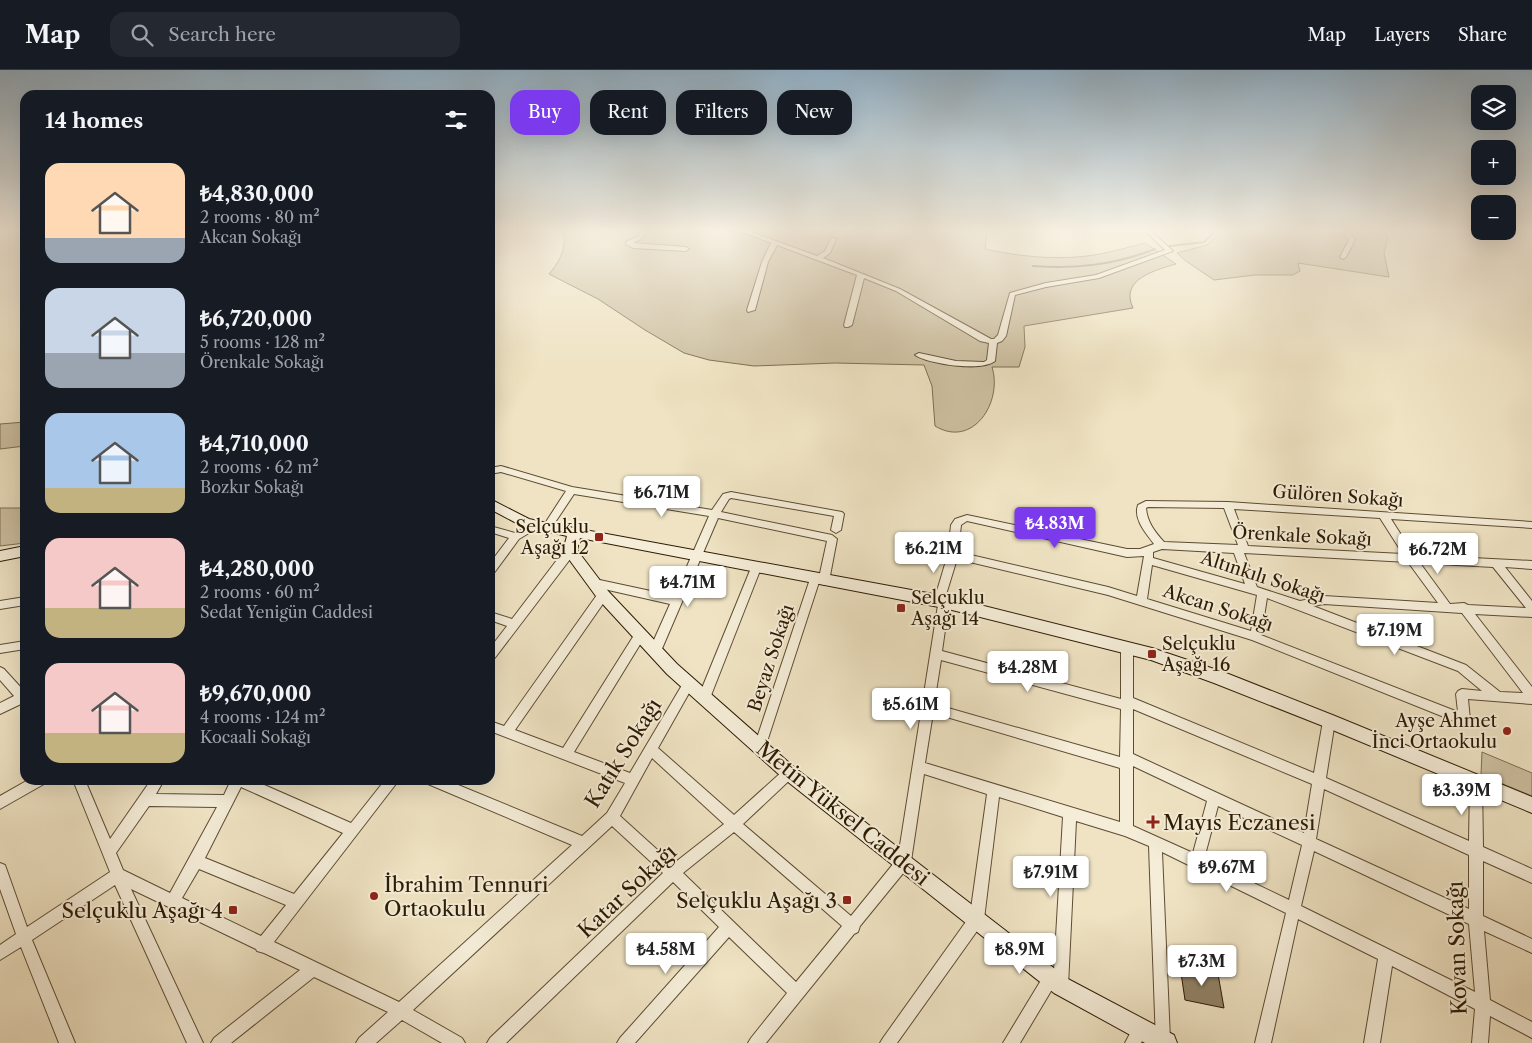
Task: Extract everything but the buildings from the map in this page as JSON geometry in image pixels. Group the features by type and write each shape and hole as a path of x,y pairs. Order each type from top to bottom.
{"street":[{"path":"750,310 760,276"},
{"path":"848,325 860,276"},
{"path":"867,276 898,290 983,340 993,342 1002,338 1004,334 1012,294 1046,285 1099,276"},
{"path":"919,355 970,364 987,364 991,361 993,342"},
{"path":"495,471 501,469 572,490 715,514 834,534 839,514 731,495 725,497 715,514 655,651"},
{"path":"495,564 516,538 542,527 572,490"},
{"name":"Gülören Sokağı","path":"1161,545 1149,531 1142,518 1140,510 1143,505 1150,503 1228,505 1532,525"},
{"path":"1228,505 1252,589"},
{"path":"495,506 524,522 542,527 941,602 1152,654 1220,678 1329,721 1532,805"},
{"path":"1383,515 1410,558 1446,606"},
{"path":"756,1043 853,927 904,862 936,654 941,602 953,554 956,524 958,521 967,518 1149,555"},
{"path":"495,532 516,538"},
{"path":"495,649 570,551 574,533"},
{"name":"Beyaz Sokağı","path":"760,747 834,534"},
{"path":"1141,602 1149,555 1161,545"},
{"name":"Örenkale Sokağı","path":"1161,545 1532,565"},
{"name":"Metin Yüksel Caddesi","path":"570,551 599,589 672,669 789,773 1056,981 1137,1036 1164,1042"},
{"path":"0,556 20,552"},
{"name":"Akcan Sokağı","path":"953,554 1108,591 1255,637 1464,720 1462,694 1498,696"},
{"name":"Altınkılı Sokağı","path":"1149,555 1298,605 1462,668 1498,696"},
{"path":"1496,563 1532,611"},
{"path":"704,698 756,568"},
{"path":"507,732 599,589 678,601"},
{"path":"1255,637 1263,593"},
{"path":"1298,605 1324,600 1532,611"},
{"path":"0,605 20,603"},
{"path":"1464,607 1532,698"},
{"path":"495,618 514,624"},
{"path":"566,754 640,635"},
{"path":"0,649 20,646"},
{"path":"1126,830 1127,647"},
{"path":"936,654 1127,703 1319,781 1532,876"},
{"path":"0,672 20,694"},
{"name":"Katık Sokağı","path":"364,1043 612,817 689,683"},
{"path":"1498,696 1532,698"},
{"path":"0,709 20,700"},
{"path":"928,707 1126,760 1214,797 1532,946"},
{"path":"1263,1043 1310,842 1329,721"},
{"path":"495,728 633,780"},
{"path":"651,749 853,927"},
{"path":"919,767 1126,830 1155,842 1386,955 1532,1030"},
{"name":"Katar Sokağı","path":"495,1043 673,873 734,824 789,773"},
{"name":"Kovan Sokağı","path":"1476,782 1476,920 1483,1005 1480,1043"},
{"path":"0,803 31,785"},
{"path":"84,785 118,875 194,1043"},
{"path":"110,850 155,785"},
{"path":"172,902 236,785"},
{"path":"250,785 353,831"},
{"path":"262,946 389,785"},
{"path":"444,785 583,843"},
{"path":"888,1043 977,919 994,790"},
{"path":"1197,862 1214,797"},
{"path":"146,800 226,801"},
{"path":"1011,1043 1056,981 1070,813"},
{"path":"612,817 797,993"},
{"path":"1155,842 1164,1042"},
{"path":"196,861 296,902"},
{"path":"0,870 24,937 67,1043"},
{"path":"118,875 262,946 401,1011 457,1043"},
{"path":"0,953 118,875"},
{"path":"625,1043 728,928"},
{"path":"1372,1043 1386,955"},
{"path":"219,1043 313,969"}],"shaded area":[{"path":"554,276 1143,276 1135,283 1131,290 1130,298 1133,308 1024,326 1025,347 1019,367 992,367 993,394 989,407 982,418 973,427 949,432 935,426 932,386 924,365 835,363 754,366 709,360 684,353 598,299"},
{"path":"1209,276 1243,276 1214,280"},
{"path":"20,422 20,447 0,449 0,424"},
{"path":"0,508 20,508 20,544 0,546"},
{"path":"1482,752 1532,773 1532,796 1481,775"}],"place":[{"name":"Selçuklu Aşağı 12","path":"599,537"},
{"name":"Selçuklu Aşağı 14","path":"901,608"},
{"name":"Selçuklu Aşağı 16","path":"1152,654"},
{"name":"Ayşe Ahmet İnci Ortaokulu","path":"1507,731"},
{"name":"Mayıs Eczanesi","path":"1153,822"},
{"name":"İbrahim Tennuri Ortaokulu","path":"374,896"},
{"name":"Selçuklu Aşağı 3","path":"847,900"},
{"name":"Selçuklu Aşağı 4","path":"233,910"}]}
